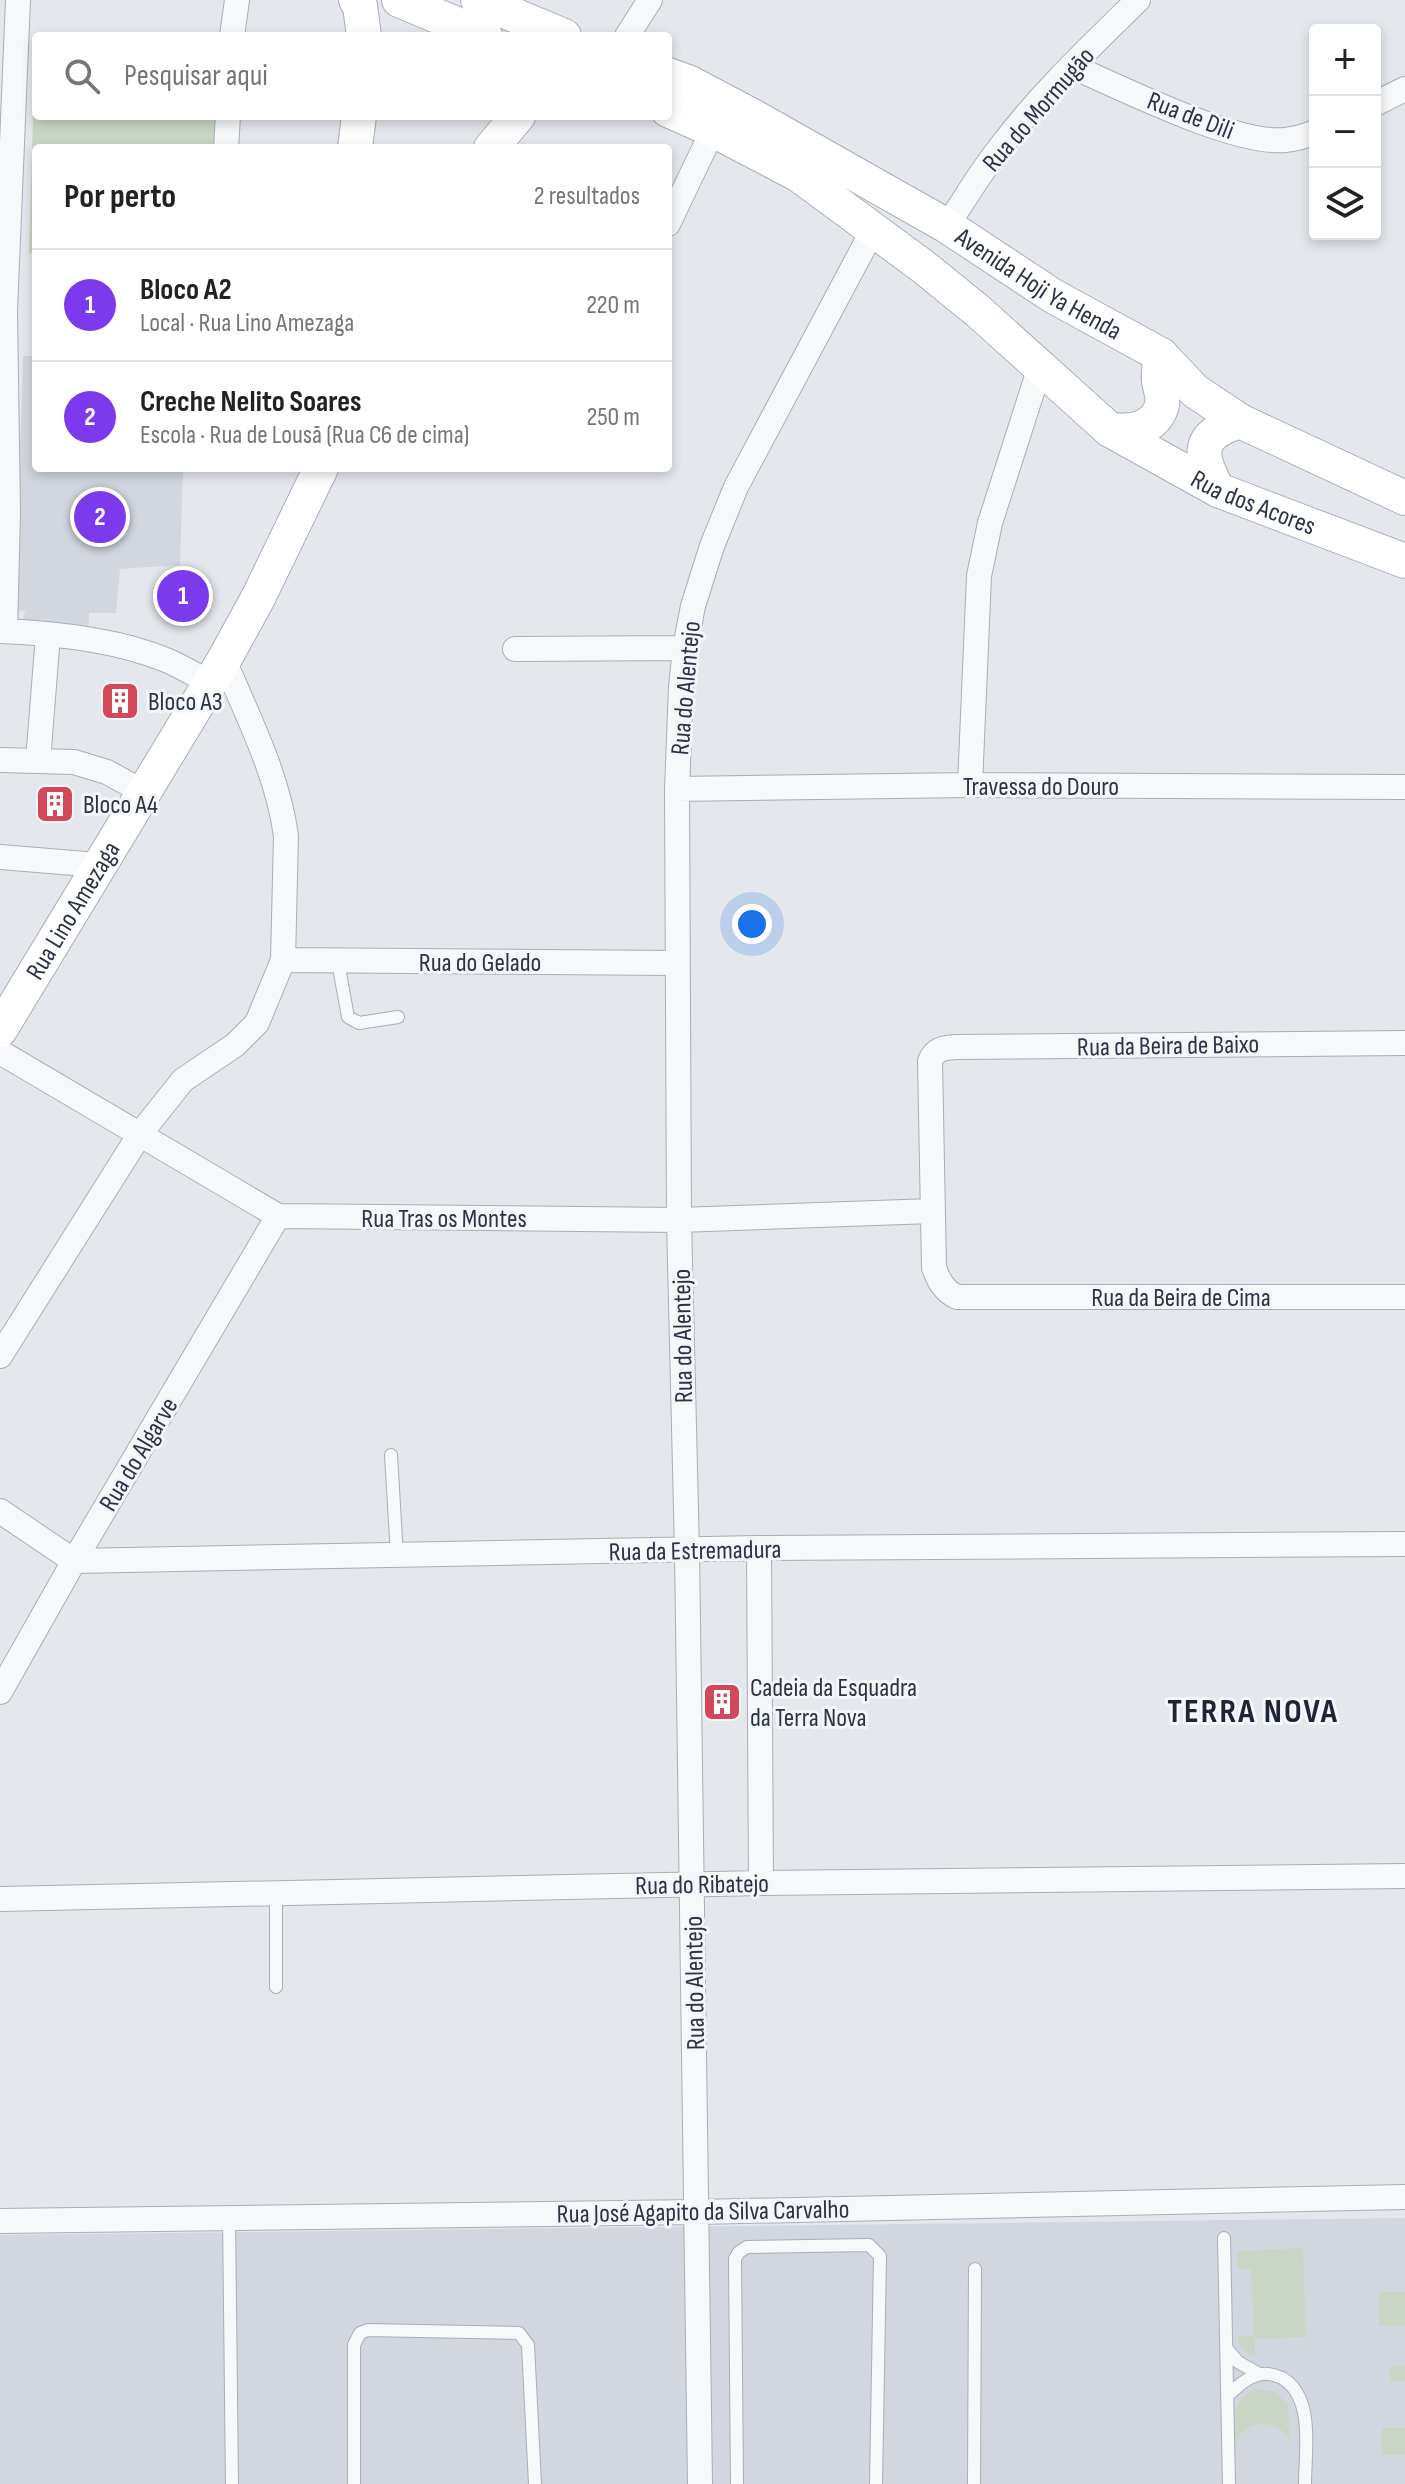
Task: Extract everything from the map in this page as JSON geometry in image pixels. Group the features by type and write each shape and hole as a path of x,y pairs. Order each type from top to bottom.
{"main road":[{"path":"356,0 360,6 363,32"},
{"path":"399,0 494,12 552,32"},
{"name":"Avenida Hoji Ya Henda","path":"672,76 756,118 947,226 1053,296 1161,355 1195,391 1240,421 1402,490"},
{"path":"672,112 713,130"},
{"path":"356,144 358,120"},
{"path":"494,144 515,120"},
{"name":"Avenida Hoji Ya Henda","path":"713,130 799,175 873,230 968,303 1110,430"},
{"path":"1110,430 1129,432 1146,426 1157,416 1163,404 1158,378 1161,355"},
{"path":"1218,490 1204,466 1204,449 1210,436 1220,427 1240,421"},
{"name":"Rua dos Acores","path":"1110,430 1218,490 1405,561"},
{"name":"Rua Lino Amezaga","path":"0,1030 9,997 98,865 217,672 258,598 308,483"}],"street":[{"path":"0,1356 140,1134 192,1072 248,1035 257,1023 283,960 286,836 284,816 262,750 217,672 98,641 2,631 5,311 18,0"},
{"path":"233,32 237,0"},
{"path":"630,32 650,0"},
{"name":"Rua do Mormugão","path":"947,226 997,151 1071,66 1138,0"},
{"name":"Rua de Dili","path":"1071,66 1181,114 1246,136 1283,141 1309,134"},
{"path":"1381,101 1405,89"},
{"path":"226,144 228,120"},
{"path":"672,216 713,130"},
{"name":"Rua do Alentejo","path":"700,2484 693,1884 679,1220 677,789 685,648 693,606 712,546 736,487 873,230"},
{"path":"970,785 979,576 990,523 1040,367"},
{"path":"38,761 48,635"},
{"path":"515,649 685,648"},
{"path":"0,760 74,762 107,772 143,792"},
{"name":"Travessa do Douro","path":"677,789 970,785 1405,787"},
{"path":"0,857 98,865"},
{"name":"Rua do Gelado","path":"283,960 677,963"},
{"name":"Rua da Beira de Baixo","path":"932,1211 930,1061 933,1054 942,1049 1405,1043"},
{"path":"0,1052 278,1216"},
{"name":"Rua Tras os Montes","path":"278,1216 679,1220 932,1211"},
{"name":"Rua da Beira de Cima","path":"932,1211 934,1268 943,1287 957,1297 1405,1297"},
{"name":"Rua do Algarve","path":"0,1692 278,1216"},
{"path":"0,1511 74,1561"},
{"name":"Rua da Estremadura","path":"74,1561 759,1548 1405,1544"},
{"path":"759,1548 761,1883"},
{"name":"Rua do Ribatejo","path":"0,1899 693,1884 1405,1876"},
{"name":"Rua José Agapito da Silva Carvalho","path":"0,2221 698,2212 1405,2197"}],"lane":[{"path":"338,962 348,1017 359,1023 398,1017"},
{"path":"391,1455 397,1556"},
{"path":"276,1893 276,1987"},
{"path":"229,2216 232,2484"},
{"path":"1224,2238 1229,2484"},
{"path":"737,2484 735,2259 747,2247 869,2245 880,2256 876,2484"},
{"path":"974,2484 975,2269"},
{"path":"354,2484 354,2345 360,2333 368,2330 519,2333 528,2345 535,2484"},
{"path":"1226,2348 1238,2362 1259,2374 1273,2374 1286,2380 1302,2402 1305,2416 1305,2484"},
{"path":"1227,2396 1259,2374"}],"shaded area":[{"path":"23,356 32,356 32,472 183,472 180,565 120,569 116,613 89,613 88,632 62,623 22,624 25,611 15,610"},
{"path":"1405,2218 1405,2484 0,2484 0,2235"}],"green space":[{"path":"33,120 222,120 221,144 32,144"},
{"path":"32,150 32,253 29,253"},
{"path":"1303,2248 1306,2337 1255,2339 1255,2356 1249,2355 1239,2344 1239,2336 1254,2335 1251,2269 1238,2269 1237,2251"},
{"path":"1379,2292 1405,2292 1405,2326 1379,2326"},
{"path":"1390,2366 1405,2366 1405,2381 1390,2382"},
{"path":"1257,2389 1276,2392 1288,2405 1291,2460 1290,2442 1285,2433 1263,2424 1255,2425 1241,2434 1236,2443 1235,2460 1233,2429 1236,2409 1247,2394"},
{"path":"1382,2428 1405,2428 1405,2455 1382,2455"}],"place":[{"name":"Creche Nelito Soares","path":"100,517"},
{"name":"Bloco A2","path":"183,596"},
{"name":"Bloco A3","path":"120,701"},
{"name":"Bloco A4","path":"55,804"},
{"name":"Cadeia da Esquadra da Terra Nova","path":"722,1702"}],"district":[{"name":"TERRA NOVA","path":"1253,1710"}]}
